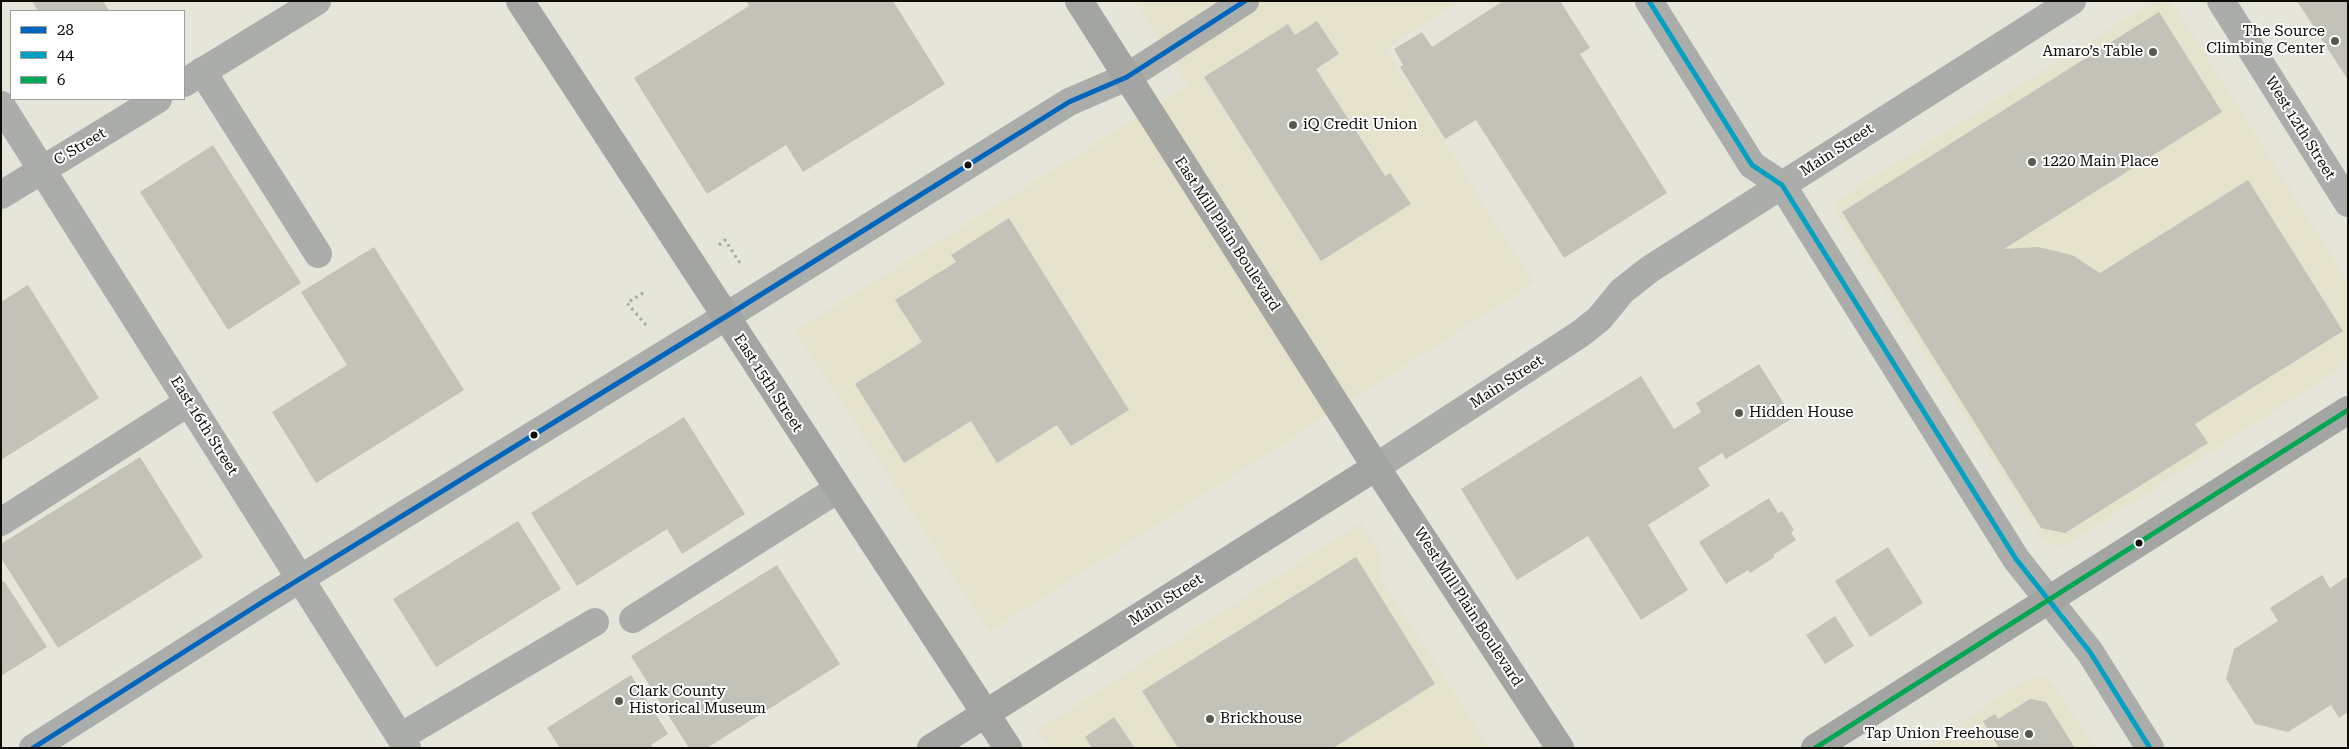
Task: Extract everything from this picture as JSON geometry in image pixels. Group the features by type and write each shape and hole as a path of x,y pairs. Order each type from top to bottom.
{"main road":[{"name":"East 15th Street","path":"520,1 1008,748"},
{"name":"East Mill Plain Boulevard","path":"1079,1 1376,467"},
{"path":"1815,748 2348,410"},
{"name":"Main Street","path":"931,748 1376,467"},
{"name":"West Mill Plain Boulevard","path":"1376,467 1560,748"}],"street":[{"path":"317,1 193,77 318,254"},
{"path":"33,748 300,578 725,317 1069,102 1126,77 1245,1"},
{"path":"1649,1 1752,165 1782,185 2016,559 2090,652 2150,748"},
{"name":"Main Street","path":"1376,467 1580,334 1599,319 1622,291 1650,269 2072,1"},
{"name":"West 12th Street","path":"2221,1 2348,203"},
{"name":"C Street","path":"1,195 156,100"},
{"name":"East 16th Street","path":"1,104 404,742"},
{"path":"1,522 189,402"},
{"path":"633,619 838,489"},
{"path":"404,742 595,622"}],"path":[{"path":"726,240 745,271"},
{"path":"646,291 627,303 648,328"}],"shaded area":[{"path":"1135,1 1459,1 1386,48 1534,283 989,632 795,331 1188,86"},
{"path":"2154,1 2170,1 2180,14 2348,281 2348,363 2076,539 2059,547 2042,538 1835,211 1838,200 1847,194"},
{"path":"1361,523 1381,553 1380,576 1490,748 1049,748 1036,731"},
{"path":"2032,676 2046,676 2056,688 2095,748 1923,748"}],"building":[{"path":"32,1 103,1 108,10 37,10"},
{"path":"746,1 893,1 945,84 803,172 786,145 707,194 634,78 749,6"},
{"path":"1503,1 1560,1 1590,48 1580,54 1667,193 1564,258 1476,120 1445,139 1400,67 1403,65 1394,49 1422,32 1432,47"},
{"name":"The Source Climbing Center","path":"2297,1 2348,1 2348,80"},
{"path":"2159,12 2222,112 2004,249 2038,247 2072,255 2100,273 2248,180 2343,331 2195,424 2208,443 2065,533 2041,528 1842,212"},
{"name":"iQ Credit Union","path":"1317,21 1339,54 1316,69 1385,176 1390,173 1411,204 1321,261 1204,77 1288,24 1295,35"},
{"path":"213,145 301,283 228,330 140,192"},
{"path":"1009,218 1129,410 1071,446 1057,425 997,463 971,421 904,463 855,384 922,342 895,300 956,262 951,255"},
{"path":"374,247 464,390 316,483 272,412 347,365 301,292"},
{"path":"28,285 99,398 1,460 1,302"},
{"path":"1759,364 1793,418 1726,459 1722,453 1698,468 1710,486 1648,525 1688,590 1641,620 1588,536 1517,580 1461,489 1641,376 1674,429 1701,412 1696,403"},
{"path":"684,417 745,514 682,554 667,529 577,586 531,513"},
{"path":"140,457 203,557 58,648 1,558 1,544"},
{"path":"1769,498 1778,513 1782,511 1794,530 1791,533 1796,540 1773,555 1775,557 1750,573 1748,570 1726,584 1699,542"},
{"path":"518,521 561,589 436,667 393,599"},
{"path":"1888,547 1923,603 1870,637 1835,581"},
{"path":"1356,557 1435,684 1333,748 1178,748 1142,691"},
{"path":"777,565 840,664 707,748 689,748 631,656"},
{"path":"2322,575 2330,588 2348,576 2348,712 2339,718 2331,705 2288,732 2255,724 2226,679 2234,649 2278,621 2270,608"},
{"path":"4,581 47,647 1,676 1,583"},
{"path":"1835,616 1854,646 1825,664 1806,635"},
{"name":"Clark County Historical Museum","path":"631,675 668,734 651,745 653,748 560,748 547,728"},
{"name":"Tap Union Freehouse","path":"2030,699 2046,702 2075,748 1999,748 1983,721 1995,714 1998,719"},
{"path":"1114,717 1135,748 1092,748 1085,737"}],"transit line":[{"name":"28","path":"33,748 264,601 1069,102 1127,77 1245,1"},
{"name":"44","path":"1649,1 1752,165 1782,185 2016,559 2090,652 2150,748"},
{"name":"6","path":"1815,748 2348,410"}],"place":[{"name":"The Source Climbing Center","path":"2335,41"},
{"name":"Amaro’s Table","path":"2153,52"},
{"name":"iQ Credit Union","path":"1293,125"},
{"name":"1220 Main Place","path":"2032,162"},
{"name":"Hidden House","path":"1739,413"},
{"name":"Clark County Historical Museum","path":"619,701"},
{"name":"Brickhouse","path":"1210,719"},
{"name":"Tap Union Freehouse","path":"2029,734"}]}
